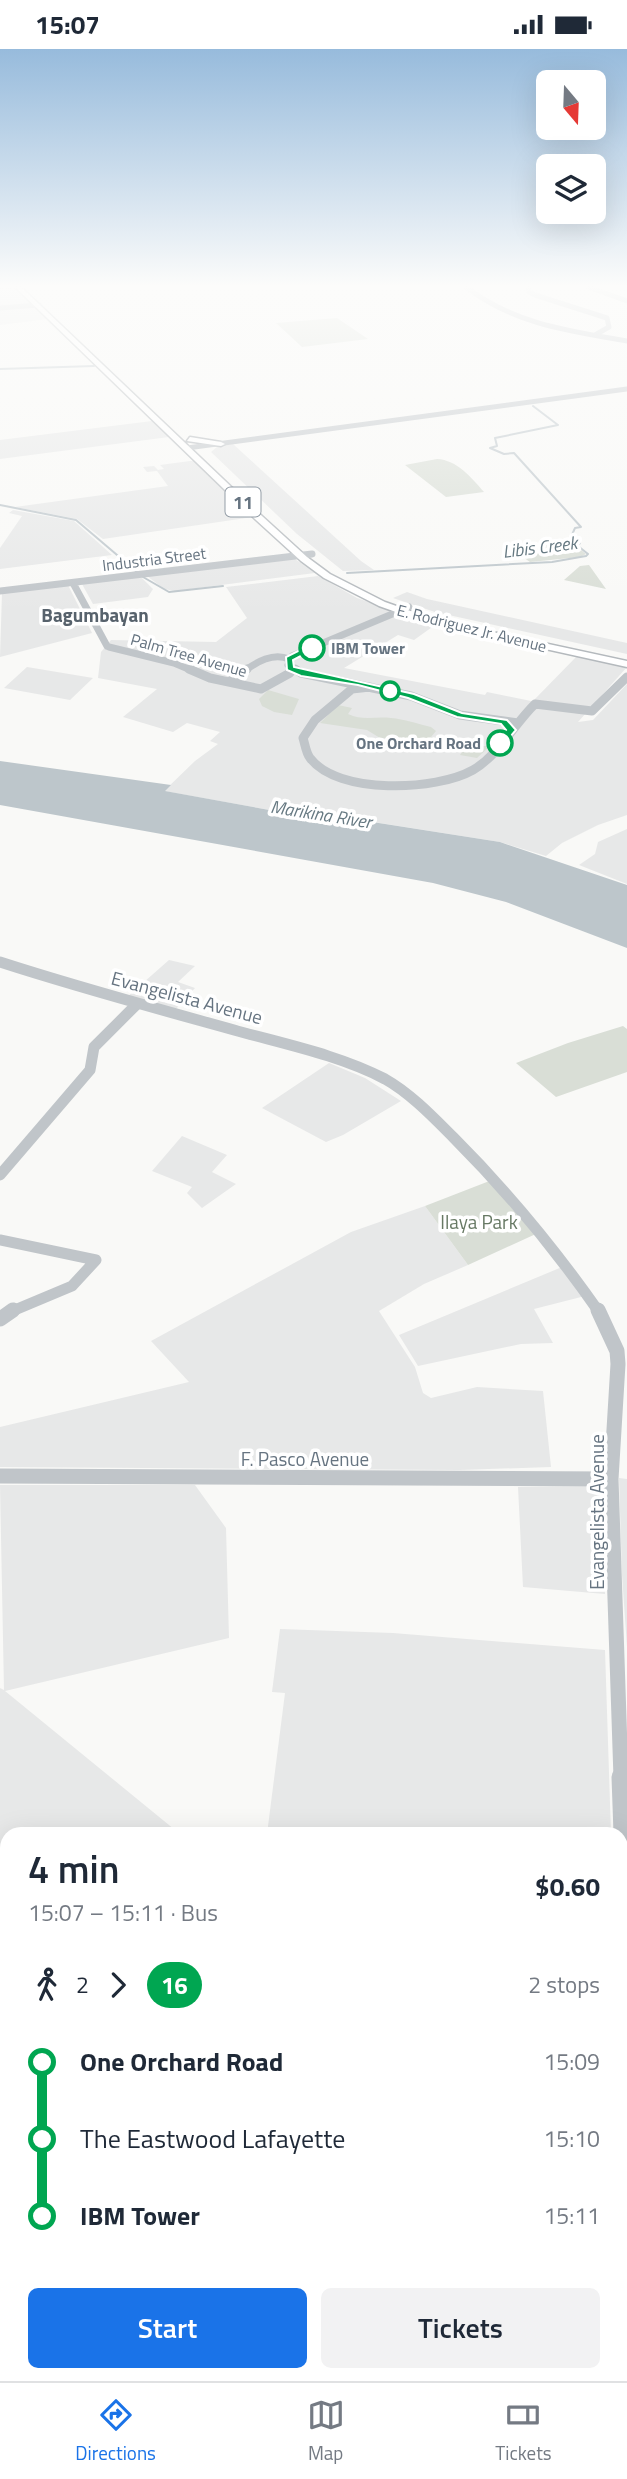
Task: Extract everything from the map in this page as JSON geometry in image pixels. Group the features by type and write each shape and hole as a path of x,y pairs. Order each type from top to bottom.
{"main road":[{"name":"E. Rodriguez Jr. Avenue","path":"133,396 189,444 198,447 312,554 399,609"},
{"name":"E. Rodriguez Jr. Avenue","path":"144,396 299,555 323,574 375,601 430,621 627,657"},
{"path":"145,408 156,407"},
{"path":"189,444 221,444"},
{"path":"208,456 210,449 221,444"},
{"name":"E. Rodriguez Jr. Avenue","path":"543,642 627,664"}],"street":[{"path":"198,447 577,396"},
{"name":"Industria Street","path":"0,591 312,554"},
{"name":"Palm Tree Avenue","path":"73,583 108,647 174,663 211,678 261,689 290,673"},
{"path":"229,682 260,660 286,657 399,609"},
{"path":"286,657 279,664 290,673 342,684 354,682"},
{"path":"286,657 290,668 301,673 411,696 460,715 514,726"},
{"path":"342,684 345,691 305,732 303,743 306,750 313,760 327,770 369,784 412,787 456,778 482,763 535,704 593,711 627,677"},
{"path":"334,703 352,689 370,687"},
{"name":"Evangelista Avenue","path":"0,962 137,1004 304,1049 363,1071 366,1077 380,1083 389,1084 432,1116 495,1179 566,1265 603,1317 617,1351 611,1479 623,1827"},
{"path":"0,1175 90,1070 94,1047 137,1004"},
{"path":"0,1240 96,1260 72,1286 17,1307 0,1319"},
{"name":"F. Pasco Avenue","path":"0,1476 611,1479"}],"shaded area":[{"path":"152,421 169,437 0,459 0,440"},
{"path":"233,444 374,570 343,571 297,534 211,452 217,447"},
{"path":"194,461 253,517 103,539 77,519 15,507 168,486 157,471 147,472 143,467 154,466 158,470 164,469 160,465"},
{"path":"13,510 74,521 112,555 0,569 0,548 22,516 9,513"},
{"path":"295,559 315,573 175,591 164,589 147,576"},
{"path":"318,576 357,598 435,625 414,640 398,635 344,668 531,701 577,656 627,667 578,722 593,720 627,684 627,815 598,825 562,843 546,856 500,842 335,816 331,821 164,791 195,761 218,744 210,741 220,732 187,723 173,732 123,717 157,689 98,678 101,652 111,640 216,642 247,618 226,587"},
{"path":"141,577 153,589 148,597 93,604 82,584"},
{"path":"68,585 92,633 0,657 2,593"},
{"path":"407,592 427,599 627,643 627,654 435,612 393,598"},
{"path":"27,667 93,678 70,700 4,688"},
{"path":"0,761 171,785 165,791 330,821 334,816 500,842 627,885 627,948 506,902 433,883 0,805"},
{"path":"627,829 627,884 579,865 595,854 598,842"},
{"path":"169,960 195,966 178,982 195,988 175,1010 127,997"},
{"path":"329,1063 365,1078 401,1101 326,1142 262,1108"},
{"path":"182,1136 227,1155 212,1172 236,1184 202,1208 187,1193 192,1187 152,1171"},
{"path":"425,1206 468,1265 424,1284 379,1311 415,1367 423,1393 431,1398 477,1387 543,1391 551,1467 460,1470 0,1467 0,1427 189,1382 151,1341 351,1232"},
{"path":"562,1267 585,1296 534,1309 553,1343 521,1344 418,1366 399,1335"},
{"path":"619,1478 627,1479 627,1647 622,1575"},
{"path":"0,1485 195,1485 226,1528 229,1638 5,1691 171,1827 0,1827 0,1688 4,1690"},
{"path":"599,1486 605,1594 523,1587 518,1487"},
{"path":"280,1629 393,1633 605,1650 611,1827 268,1827 285,1693 272,1692"}],"green space":[{"path":"437,459 457,466 484,492 446,497 405,465"},
{"path":"550,540 576,546 586,554 580,557 530,562 517,553"},
{"path":"589,565 606,589 564,580 580,566"},
{"path":"268,690 299,699 292,715 274,712 262,706 259,699"},
{"path":"338,705 352,708 348,714 354,716 396,719 431,727 436,731 431,737 470,746 490,746 477,758 460,755 462,752 433,748 434,745 416,746 400,738 380,738 367,730 320,723"},
{"path":"623,1026 627,1029 627,1072 556,1097 516,1063 568,1043"},
{"name":"Ilaya Park","path":"492,1180 538,1233 468,1265 425,1206"}],"waterway":[{"name":"Libis Creek","path":"347,573 552,562 586,556 588,554 578,546 580,543 571,537 575,528 581,527 514,453 504,454 490,448 497,446 495,438 558,425 533,406"},
{"name":"Libis Creek","path":"0,505 76,520 137,572"},
{"name":"Libis Creek","path":"143,577 169,592 223,586"}],"bus line":[{"name":"16","path":"312,648 292,656 287,662 290,668 301,673 411,696 460,715 504,722 511,730 500,743"}],"place":[{"name":"IBM Tower","path":"312,648"},
{"name":"One Orchard Road","path":"500,743"}],"district":[{"name":"Bagumbayan","path":"95,614"}],"water label":[{"name":"Marikina River","path":"321,814"}]}
